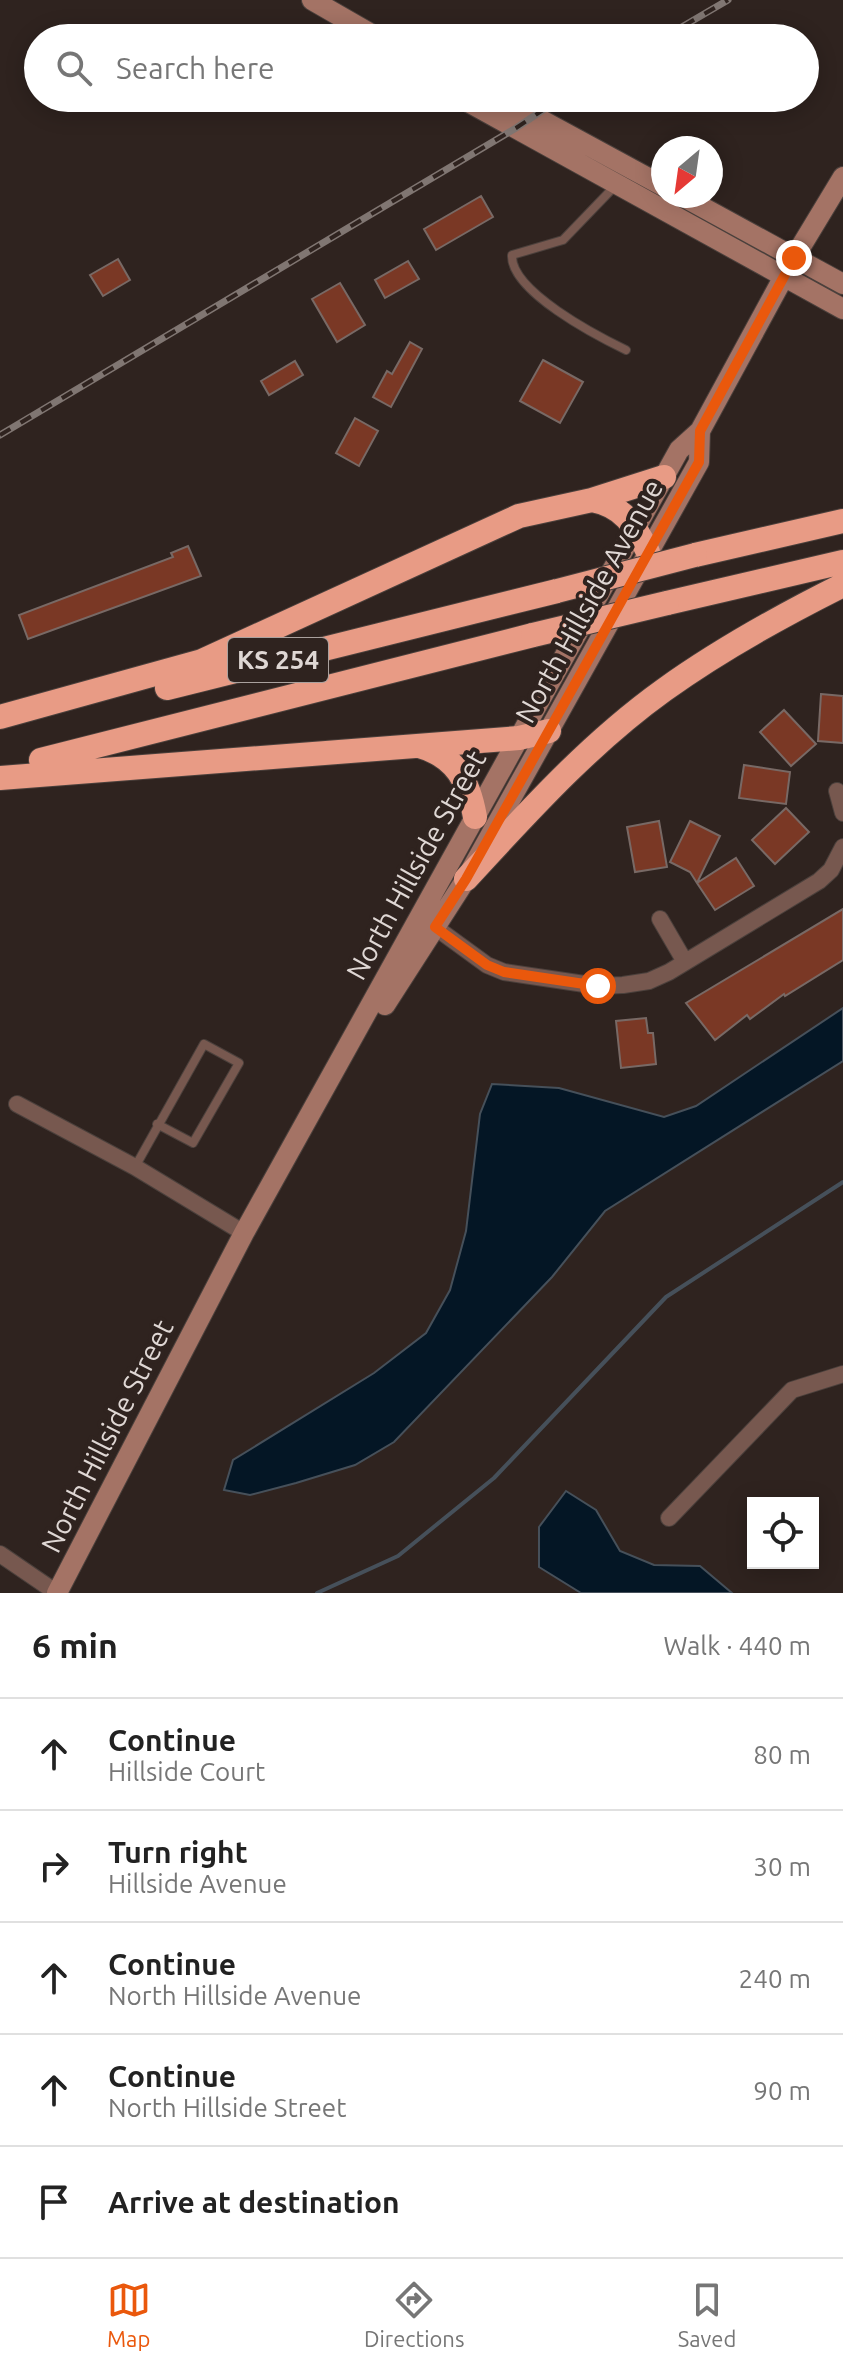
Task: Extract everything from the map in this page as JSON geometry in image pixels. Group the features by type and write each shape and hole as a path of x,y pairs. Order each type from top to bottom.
{"highway":[{"path":"0,717 202,661 504,522 592,500 664,477"},
{"path":"592,500 609,503 636,528 648,552"},
{"name":"KS 254","path":"0,728 843,521"},
{"name":"KS 254","path":"0,770 533,635 843,562"},
{"path":"466,879 538,801 662,691 773,620 843,585"},
{"path":"0,778 519,738 549,731"},
{"path":"416,746 441,755 454,765 471,793 475,817"}],"main road":[{"path":"312,0 354,24"},
{"path":"487,112 843,309"},
{"path":"527,112 651,179"},
{"name":"North Hillside Street","path":"57,1593 244,1233 428,922 475,817 679,450 700,431 794,258 843,177"},
{"path":"704,208 843,284"},
{"name":"North Hillside Avenue","path":"428,922 466,879 699,462 700,431"}],"street":[{"path":"837,791 843,813"},
{"path":"428,922 487,965 526,977 598,986 649,981 819,881 831,870 843,847"},
{"path":"660,919 685,962"},
{"path":"17,1104 135,1167 244,1233"},
{"path":"669,1518 792,1390 843,1374"},
{"path":"0,1554 57,1593"}],"lane":[{"path":"619,183 563,240 512,255 512,266 522,280 585,330 626,350"},
{"path":"135,1167 157,1124 204,1044 239,1063 193,1143 157,1124"}],"water":[{"path":"843,1008 843,1061 605,1211 552,1277 394,1442 355,1465 296,1483 250,1495 224,1490 233,1460 374,1373 426,1333 450,1290 466,1231 480,1114 492,1084 559,1088 664,1117 696,1106"},
{"path":"566,1491 596,1510 620,1551 654,1565 700,1566 732,1593 581,1593 539,1567 539,1527"}],"building":[{"path":"481,196 493,217 436,250 424,229"},
{"path":"118,259 130,280 103,296 90,275"},
{"path":"408,261 419,279 385,298 375,280"},
{"path":"340,283 365,325 337,342 312,299"},
{"path":"410,342 422,349 391,407 373,397 387,371 392,374"},
{"path":"543,360 583,382 560,423 520,401"},
{"path":"295,361 303,375 269,395 261,381"},
{"path":"355,418 378,431 359,466 336,453"},
{"path":"188,546 201,576 28,639 19,615 173,557 171,553"},
{"path":"821,694 843,696 843,743 818,741"},
{"path":"784,710 816,744 791,766 760,732"},
{"path":"744,765 790,772 786,804 739,798"},
{"path":"786,808 809,832 775,864 752,840"},
{"path":"659,821 667,867 635,872 627,827"},
{"path":"690,821 720,836 697,883 690,872 670,862"},
{"path":"736,858 754,886 715,910 697,883"},
{"path":"843,909 843,960 784,994 750,1019 747,1015 715,1040 686,1003"},
{"path":"646,1018 648,1033 653,1033 656,1064 621,1068 616,1021"}],"waterway":[{"path":"317,1593 398,1556 494,1478 666,1297 843,1182"}],"railway":[{"path":"687,24 728,0"},
{"path":"0,435 540,112"}],"route":[{"path":"598,986 504,972 487,965 435,927 466,879 699,462 700,431 794,258"}]}
